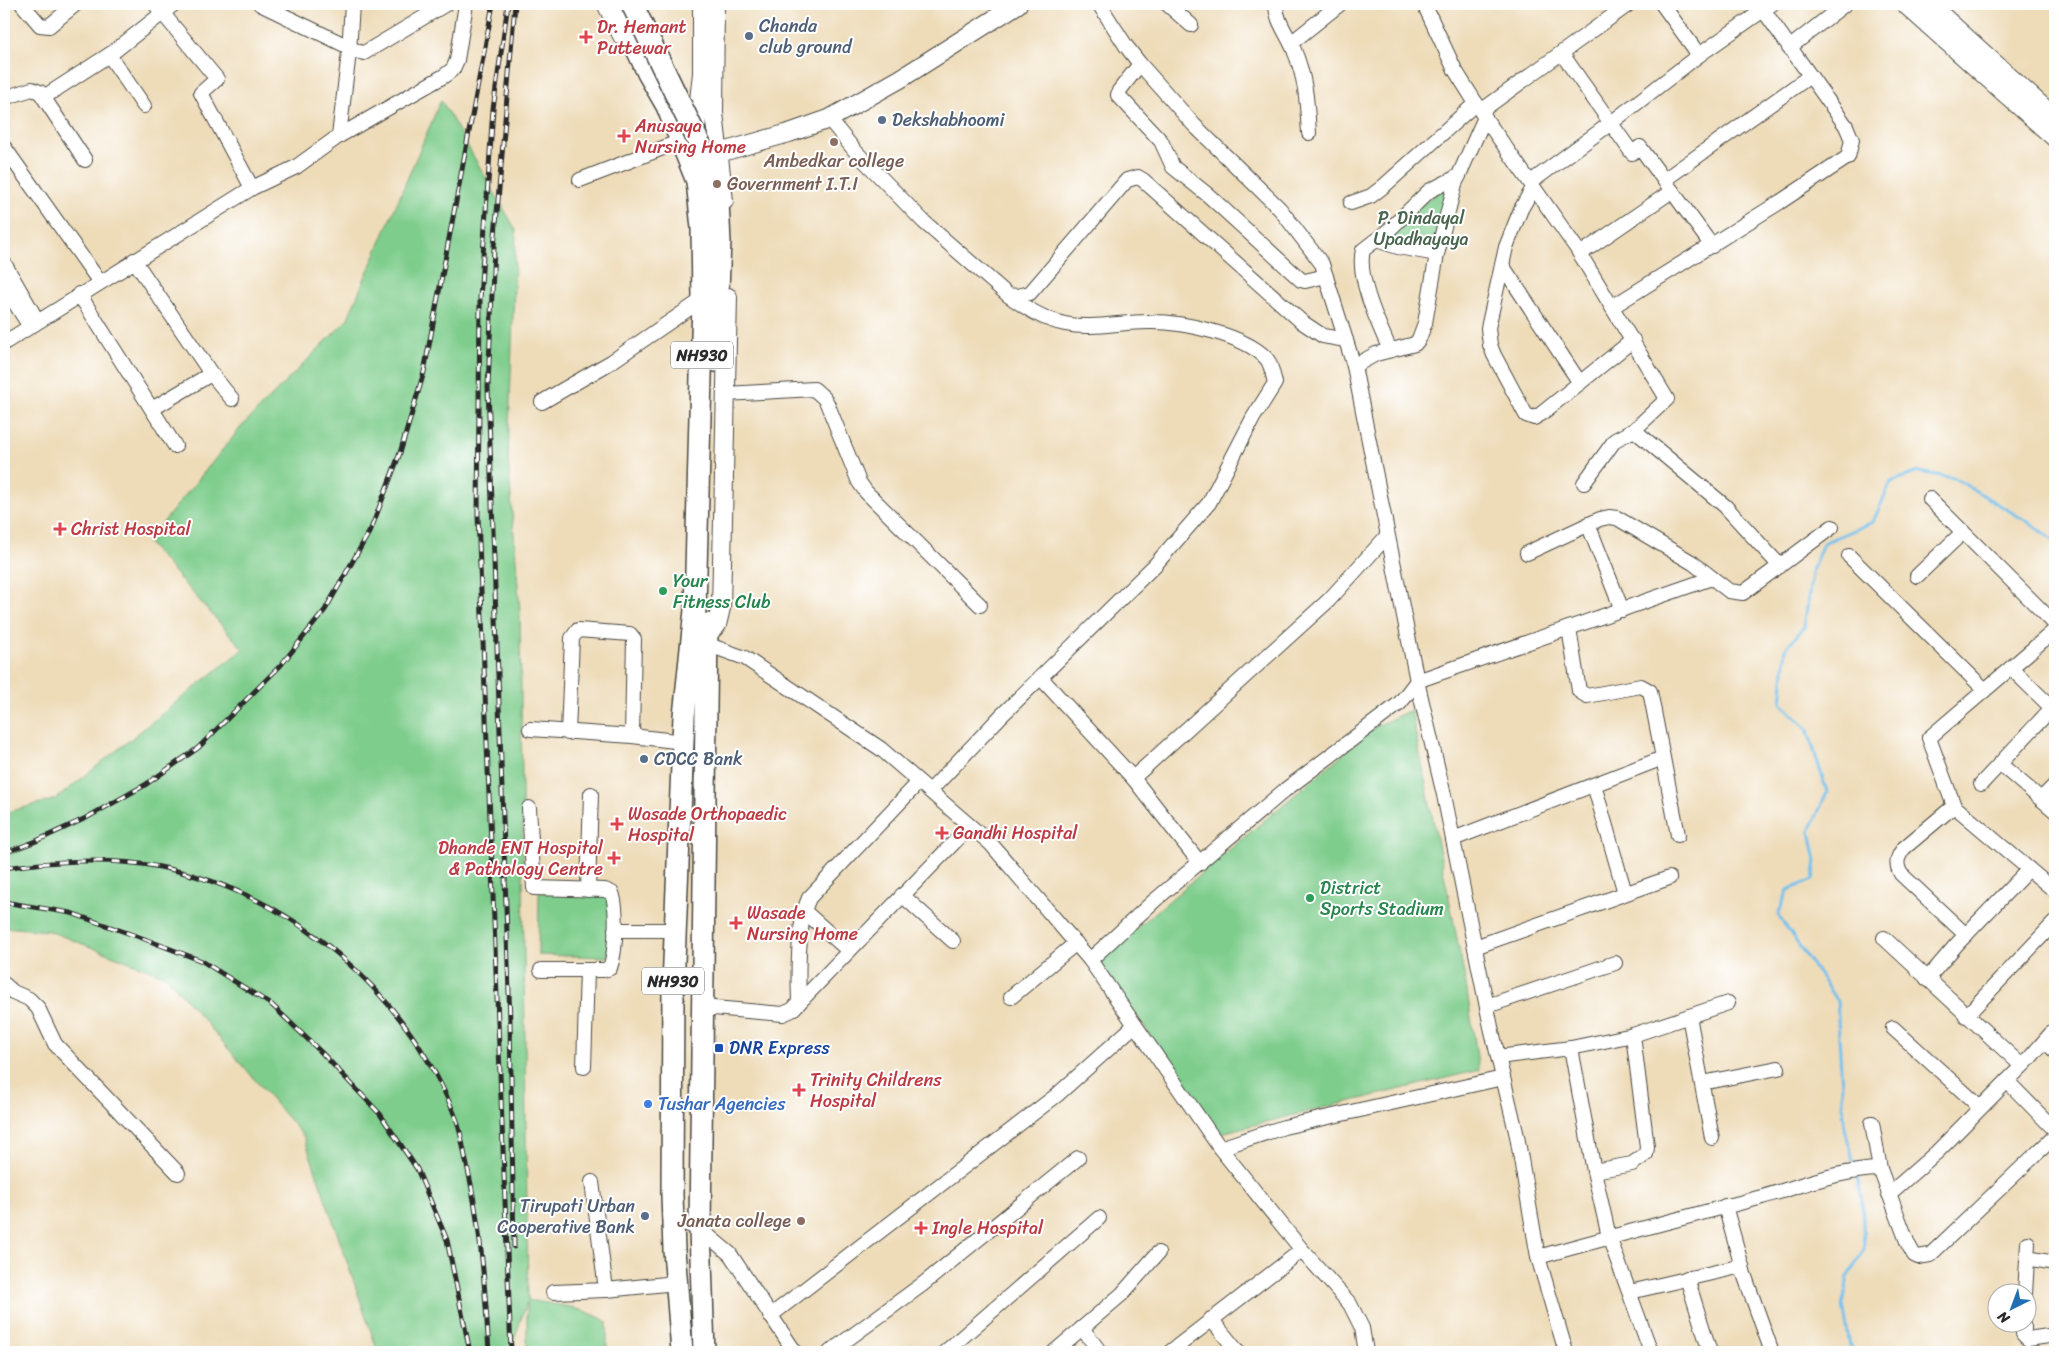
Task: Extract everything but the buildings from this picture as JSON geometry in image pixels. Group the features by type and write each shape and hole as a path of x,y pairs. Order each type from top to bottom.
{"highway":[{"name":"NH930","path":"616,4 648,73 666,106 691,164 697,181 702,228 703,299 695,610 684,716 673,996 673,1219 682,1352"},
{"name":"NH930","path":"632,4 703,151 718,202 720,242 710,472 706,633 700,1229 704,1352"}],"main road":[{"path":"691,164 702,73 702,4"},
{"path":"706,633 717,625 721,608 728,287 726,218 714,114 715,4"},
{"path":"719,153 789,133 829,119 900,79 1018,4"},
{"path":"1905,4 2055,138"},
{"path":"1929,4 2055,118"}],"street":[{"path":"22,4 40,26 49,26 76,4"},
{"path":"44,97 109,55 159,8 174,4"},
{"path":"260,4 364,53 446,4"},
{"path":"339,136 352,4"},
{"path":"4,343 79,294 252,188 296,167 339,136 449,72 457,60 466,4"},
{"path":"580,180 678,133 640,74 604,4"},
{"path":"1099,4 1140,64 1194,125 1280,209 1322,264 1354,366 1417,681 1453,840 1498,1057 1517,1136 1538,1256 1566,1352"},
{"path":"1167,4 1191,25"},
{"path":"1276,4 1278,20 1291,43 1306,87 1309,133"},
{"path":"1291,43 1340,4"},
{"path":"1351,203 1371,196 1481,110 1562,54 1629,4"},
{"path":"1662,4 1699,54"},
{"path":"1789,48 1846,4"},
{"path":"1427,5 1455,70 1580,254 1633,340 1667,400 1634,430 1615,440 1584,483"},
{"path":"1612,306 1712,246 1848,157 1852,140 1846,126 1789,48 1765,6 1699,54 1532,185 1513,227 1502,265 1488,328 1490,345 1526,415 1534,418 1633,340"},
{"path":"159,8 217,79 201,93 252,188"},
{"path":"1562,54 1632,153 1640,147 1712,246"},
{"path":"109,55 144,106"},
{"path":"1140,64 1118,91 1118,95 1160,141 1173,167 1208,196 1300,280 1306,281 1326,276"},
{"path":"1580,254 1810,76"},
{"path":"4,98 32,88 36,89 44,97 85,160"},
{"path":"1354,366 1376,354 1415,344 1419,339 1426,323 1438,254 1459,176 1481,110"},
{"path":"829,119 856,152 924,222 1008,295 1035,315 1066,325 1108,326 1152,322 1210,330 1251,346 1268,359 1275,383 1253,418 1209,503 1155,565 1040,678 930,792"},
{"path":"4,147 99,282"},
{"path":"1390,350 1373,313 1365,284 1362,254 1367,246 1389,230 1429,191 1459,176"},
{"path":"1008,295 1017,296 1030,293 1127,180 1138,177 1302,322 1324,336 1346,340"},
{"path":"1376,240 1398,247 1438,254"},
{"path":"134,260 211,374 232,399"},
{"path":"4,263 33,323"},
{"path":"1502,265 1580,383"},
{"path":"4,286 33,323"},
{"path":"79,294 175,446"},
{"path":"542,402 611,362 703,299"},
{"path":"152,408 211,374"},
{"path":"726,394 814,389 819,392 827,403 859,482 866,492 980,605"},
{"path":"1634,430 1725,506 1780,566"},
{"path":"1930,499 2055,624"},
{"path":"1527,553 1588,524 1609,517 1616,518 1693,563 1729,592 1743,593 1832,527"},
{"path":"1588,524 1622,610"},
{"path":"1917,576 1963,532"},
{"path":"1133,778 1328,600 1387,536"},
{"path":"1849,556 1985,690"},
{"path":"1090,960 1154,901 1285,790 1400,704 1417,681 1712,578"},
{"path":"1569,628 1579,692 1586,696 1641,686 1646,688 1651,695 1678,835"},
{"path":"568,733 572,638 578,630 630,634 634,639 632,736"},
{"path":"2055,630 1928,738 1954,806 2055,891"},
{"path":"706,633 881,749 991,844 1090,960 1220,1148 1302,1250 1350,1304 1362,1328 1366,1352"},
{"path":"1981,784 2054,710 2011,668"},
{"path":"1040,678 1133,778 1200,863"},
{"path":"530,729 632,736 684,742"},
{"path":"1453,840 1663,758"},
{"path":"2000,764 2055,811"},
{"path":"799,1003 798,982 804,911 814,892 919,782"},
{"path":"1594,785 1625,893"},
{"path":"2041,799 2055,785"},
{"path":"588,890 591,794"},
{"path":"1954,806 1904,848 1897,862 1901,874 1966,935"},
{"path":"530,808 534,888 605,890 612,893 615,899 615,930 610,968 604,970 541,970"},
{"path":"702,1007 783,1014 792,1010 970,826"},
{"path":"1927,979 1966,935 2030,869"},
{"path":"1475,947 1669,878"},
{"path":"902,895 953,941"},
{"path":"804,911 849,951"},
{"path":"1966,1016 2055,922"},
{"path":"615,930 675,930"},
{"path":"1884,938 2022,1066"},
{"path":"1011,997 1076,943"},
{"path":"1487,1006 1615,963"},
{"path":"584,1067 587,970"},
{"path":"4,984 13,992 24,996 38,1008 54,1044 178,1173"},
{"path":"1498,1057 1572,1048 1633,1035 1728,1002"},
{"path":"1688,1016 1712,1138"},
{"path":"770,1316 1057,1095 1135,1025"},
{"path":"1893,1028 1980,1108"},
{"path":"1889,1194 1937,1152 2022,1066 2050,1046 2055,1029"},
{"path":"1594,1171 1632,1164 1646,1154 1647,1147 1633,1035"},
{"path":"1572,1048 1594,1171 1610,1237 1651,1352"},
{"path":"1702,1083 1778,1068"},
{"path":"1220,1148 1284,1127 1503,1078"},
{"path":"2007,1081 2055,1130"},
{"path":"1872,1123 1880,1169 1908,1244 1914,1255 1924,1257 1930,1255 2055,1136"},
{"path":"830,1352 923,1284 1078,1158"},
{"path":"1538,1256 1838,1174 1880,1169"},
{"path":"592,1182 606,1290"},
{"path":"1725,1206 1742,1266 1772,1352"},
{"path":"944,1352 1099,1218"},
{"path":"673,1219 700,1229 730,1254 795,1352"},
{"path":"2026,1284 2028,1242"},
{"path":"1170,1352 1302,1250"},
{"path":"1054,1352 1122,1294 1158,1253"},
{"path":"2027,1258 2055,1262"},
{"path":"1630,1292 1742,1266"},
{"path":"1687,1278 1710,1352"},
{"path":"553,1292 606,1290 676,1283"},
{"path":"1211,1319 1238,1352"},
{"path":"1082,1328 1100,1352"},
{"path":"2023,1334 2028,1339 2055,1335"}],"green space":[{"path":"441,100 516,230 508,459 520,611 528,1300 579,1309 607,1322 607,1352 527,1352 527,1302 510,1352 378,1352 304,1137 166,976 49,931 4,927 4,813 56,799 243,649 147,542 242,426 347,320"},
{"name":"P. Dindayal Upadhayaya","path":"1453,182 1435,251 1384,238 1417,207"},
{"name":"District Sports Stadium","path":"1411,710 1465,978 1479,1070 1217,1134 1099,960 1376,726"},
{"path":"539,892 609,893 608,957 538,955"}],"waterway":[{"path":"1855,1168 1844,1124 1837,1001 1778,915 1788,890 1813,880 1816,861 1810,831 1827,792 1807,728 1781,703 1786,648 1804,627 1813,568 1823,543 1873,522 1891,482 1918,472 1954,478 2028,522 2053,540 2055,539"},
{"path":"1851,1352 1843,1305 1848,1276 1864,1249 1862,1197 1856,1174"}],"railway":[{"path":"4,853 34,842 86,818 145,785 198,748 281,665 325,610 371,529 400,453 424,372 493,4"},
{"path":"508,4 493,109 480,299 478,515 511,1352"},
{"path":"514,1247 510,1021 488,387 494,247 515,4"},
{"path":"4,868 62,862 121,862 160,867 209,881 256,900 300,925 340,955 376,990 407,1029 434,1072 458,1123 479,1232 489,1352"},
{"path":"4,902 71,913 202,961 272,1005 322,1053 380,1114 417,1169 447,1240 470,1352"}],"place":[{"name":"Chanda club ground","path":"749,36"},
{"name":"Dr. Hemant Puttewar","path":"586,37"},
{"name":"Dekshabhoomi","path":"882,120"},
{"name":"Anusaya Nursing Home","path":"624,136"},
{"name":"Ambedkar college","path":"834,142"},
{"name":"Government I.T.I","path":"717,184"},
{"name":"Christ Hospital","path":"60,529"},
{"name":"Your Fitness Club","path":"663,591"},
{"name":"CDCC Bank","path":"644,759"},
{"name":"Wasade Orthopaedic Hospital","path":"617,824"},
{"name":"Gandhi Hospital","path":"942,833"},
{"name":"Dhande ENT Hospital & Pathology Centre","path":"614,858"},
{"name":"District Sports Stadium","path":"1310,898"},
{"name":"Wasade Nursing Home","path":"736,923"},
{"name":"DNR Express","path":"719,1048"},
{"name":"Trinity Childrens Hospital","path":"799,1090"},
{"name":"Tushar Agencies","path":"648,1104"},
{"name":"Tirupati Urban Cooperative Bank","path":"645,1216"},
{"name":"Janata college","path":"801,1221"},
{"name":"Ingle Hospital","path":"921,1228"}]}
